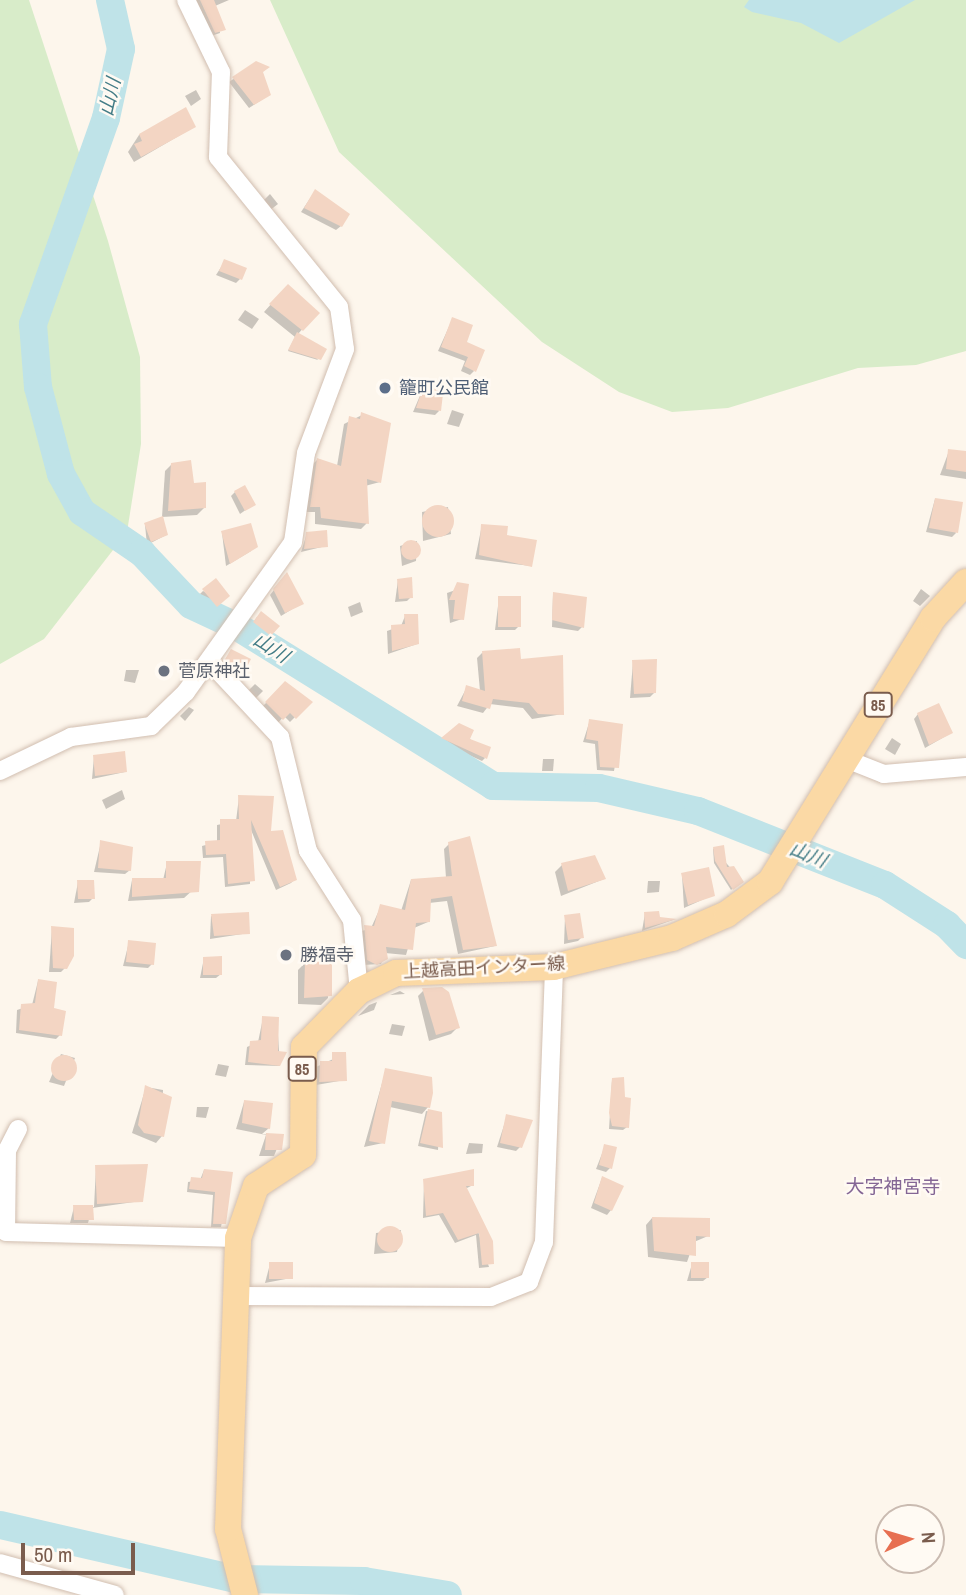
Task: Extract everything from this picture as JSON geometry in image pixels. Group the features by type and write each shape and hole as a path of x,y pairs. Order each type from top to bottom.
{"main road":[{"name":"上越高田インター線","path":"245,1595 228,1529 238,1238 256,1186 303,1155 304,1047 359,991 413,970 554,967 701,927 755,894 782,863 933,618 966,582"}],"street":[{"path":"0,771 71,737 151,726 210,662 293,542 306,453 341,364 346,334 339,307 224,169 215,143 221,72 186,0"},
{"path":"210,662 280,737 308,851 352,920 359,991"},
{"path":"846,759 884,774 966,768"},
{"path":"237,1296 491,1297 529,1282 544,1242 554,967"},
{"path":"18,1129 3,1151 6,1232 238,1238"},
{"path":"0,1563 115,1595"}],"green space":[{"path":"0,0 29,0 108,241 140,357 141,444 127,532 44,639 0,664"},
{"path":"270,0 966,0 966,351 916,365 858,368 728,408 672,412 619,392 542,342 339,152"}],"water":[{"path":"749,0 915,0 839,43 801,23 752,12 744,7"}],"building":[{"path":"200,0 214,0 226,30 215,33"},
{"path":"256,61 270,67 263,72 271,95 254,105 232,77"},
{"path":"186,107 196,127 141,157 134,144 142,141 139,134"},
{"path":"315,189 350,214 342,227 304,208"},
{"path":"224,259 247,268 242,280 219,271"},
{"path":"288,284 320,313 303,331 269,304"},
{"path":"452,317 473,325 467,342 485,350 476,372 464,366 468,357 441,347"},
{"path":"297,332 327,349 321,360 288,350"},
{"path":"425,382 444,385 441,411 416,408"},
{"path":"361,412 391,423 381,483 367,479 369,524 321,518 320,507 310,507 317,458 341,466 349,416 360,419"},
{"path":"948,449 966,451 966,472 946,469"},
{"path":"191,460 194,483 206,482 206,508 168,511 171,463"},
{"path":"245,485 256,505 245,511 234,491"},
{"path":"935,498 963,502 958,533 929,528"},
{"path":"438,505 449,510 454,521 449,532 438,537 427,532 422,521 427,510"},
{"path":"163,516 168,535 151,542 144,523"},
{"path":"251,523 258,547 230,564 221,531"},
{"path":"481,524 508,526 507,535 537,540 532,567 479,555"},
{"path":"327,530 328,547 304,549 306,532"},
{"path":"411,540 418,543 421,550 418,557 411,560 404,557 401,550 404,543"},
{"path":"287,572 304,604 285,613 273,589"},
{"path":"412,577 413,598 399,599 397,579"},
{"path":"216,578 230,596 217,607 202,589"},
{"path":"457,582 469,584 464,620 453,619 455,600 449,600"},
{"path":"553,592 587,597 584,628 552,620"},
{"path":"498,596 521,596 521,627 498,627"},
{"path":"261,611 280,626 271,636 253,622"},
{"path":"404,614 418,614 419,644 392,651 391,625 405,624"},
{"path":"520,648 521,659 563,655 564,715 538,714 529,703 493,699 490,709 462,701 466,685 485,691 482,651"},
{"path":"231,649 251,659 242,676 224,661"},
{"path":"657,659 656,693 634,694 632,660"},
{"path":"285,681 313,702 296,719 290,713 283,720 265,702"},
{"path":"939,703 953,733 929,745 917,713"},
{"path":"589,719 623,724 619,768 600,767 598,741 586,739"},
{"path":"459,723 474,730 470,739 491,747 487,759 441,738"},
{"path":"125,751 127,772 95,776 93,755"},
{"path":"238,795 274,796 271,831 283,830 297,880 280,887 251,820 255,881 228,884 226,854 206,855 205,841 220,840 220,819 239,819"},
{"path":"470,836 497,946 463,950 452,896 431,899 430,922 416,923 413,950 386,947 388,959 377,965 367,960 364,925 374,926 380,904 405,910 411,879 452,876 448,842"},
{"path":"100,840 133,847 131,871 98,868"},
{"path":"724,845 727,867 734,866 744,882 733,890 715,861 713,847"},
{"path":"595,855 606,879 568,891 561,863"},
{"path":"166,861 201,861 199,892 132,897 132,878 166,878"},
{"path":"709,867 715,896 688,905 681,873"},
{"path":"77,880 94,880 95,899 78,899"},
{"path":"659,911 660,917 677,919 645,928 644,912"},
{"path":"249,912 250,934 214,936 211,914"},
{"path":"580,913 584,938 568,940 564,915"},
{"path":"51,926 74,928 74,956 67,969 53,968"},
{"path":"128,940 156,943 154,965 126,962"},
{"path":"222,956 222,975 203,975 203,957"},
{"path":"332,961 332,996 304,998 305,962"},
{"path":"38,979 57,982 54,1008 66,1011 62,1036 19,1030 21,1004 35,1003"},
{"path":"442,987 449,992 460,1028 436,1035 422,988"},
{"path":"262,1016 279,1017 278,1051 287,1052 280,1066 248,1062 250,1041 261,1040"},
{"path":"332,1052 346,1052 347,1081 319,1082 320,1061 332,1061"},
{"path":"64,1055 73,1059 77,1068 73,1077 64,1081 55,1077 51,1068 55,1059"},
{"path":"385,1068 432,1077 433,1093 430,1108 392,1101 385,1144 369,1141"},
{"path":"624,1077 625,1097 631,1098 629,1128 612,1126 609,1113 612,1078"},
{"path":"145,1085 172,1097 164,1137 144,1133 138,1125"},
{"path":"244,1100 273,1103 270,1129 242,1123"},
{"path":"428,1109 442,1112 443,1148 420,1143"},
{"path":"506,1114 533,1120 522,1148 500,1143"},
{"path":"266,1133 284,1134 282,1150 265,1150"},
{"path":"604,1144 617,1147 612,1169 599,1165"},
{"path":"148,1164 143,1202 97,1204 95,1165"},
{"path":"204,1169 233,1172 226,1224 213,1224 215,1192 189,1189 191,1177 202,1178"},
{"path":"474,1169 474,1186 466,1186 493,1241 494,1264 482,1265 479,1233 458,1240 443,1213 426,1216 423,1179"},
{"path":"602,1176 624,1186 612,1211 594,1203"},
{"path":"73,1205 93,1205 94,1220 74,1220"},
{"path":"652,1217 710,1218 710,1237 696,1236 696,1256 654,1251"},
{"path":"390,1226 399,1230 403,1239 399,1248 390,1252 381,1248 377,1239 381,1230"},
{"path":"269,1262 293,1262 293,1279 269,1279"},
{"path":"691,1262 709,1262 709,1278 691,1278"}],"waterway":[{"name":"山川","path":"110,0 121,49 106,118 33,324 38,387 61,474 82,512 142,553 191,605 238,627 493,786 599,788 698,811 885,885 947,925 966,945"},
{"path":"0,1525 235,1579 364,1581 448,1595"}],"place":[{"name":"籠町公民館","path":"385,388"},
{"name":"菅原神社","path":"164,671"},
{"name":"勝福寺","path":"286,955"}],"district":[{"name":"大字神宮寺","path":"893,1187"}]}
